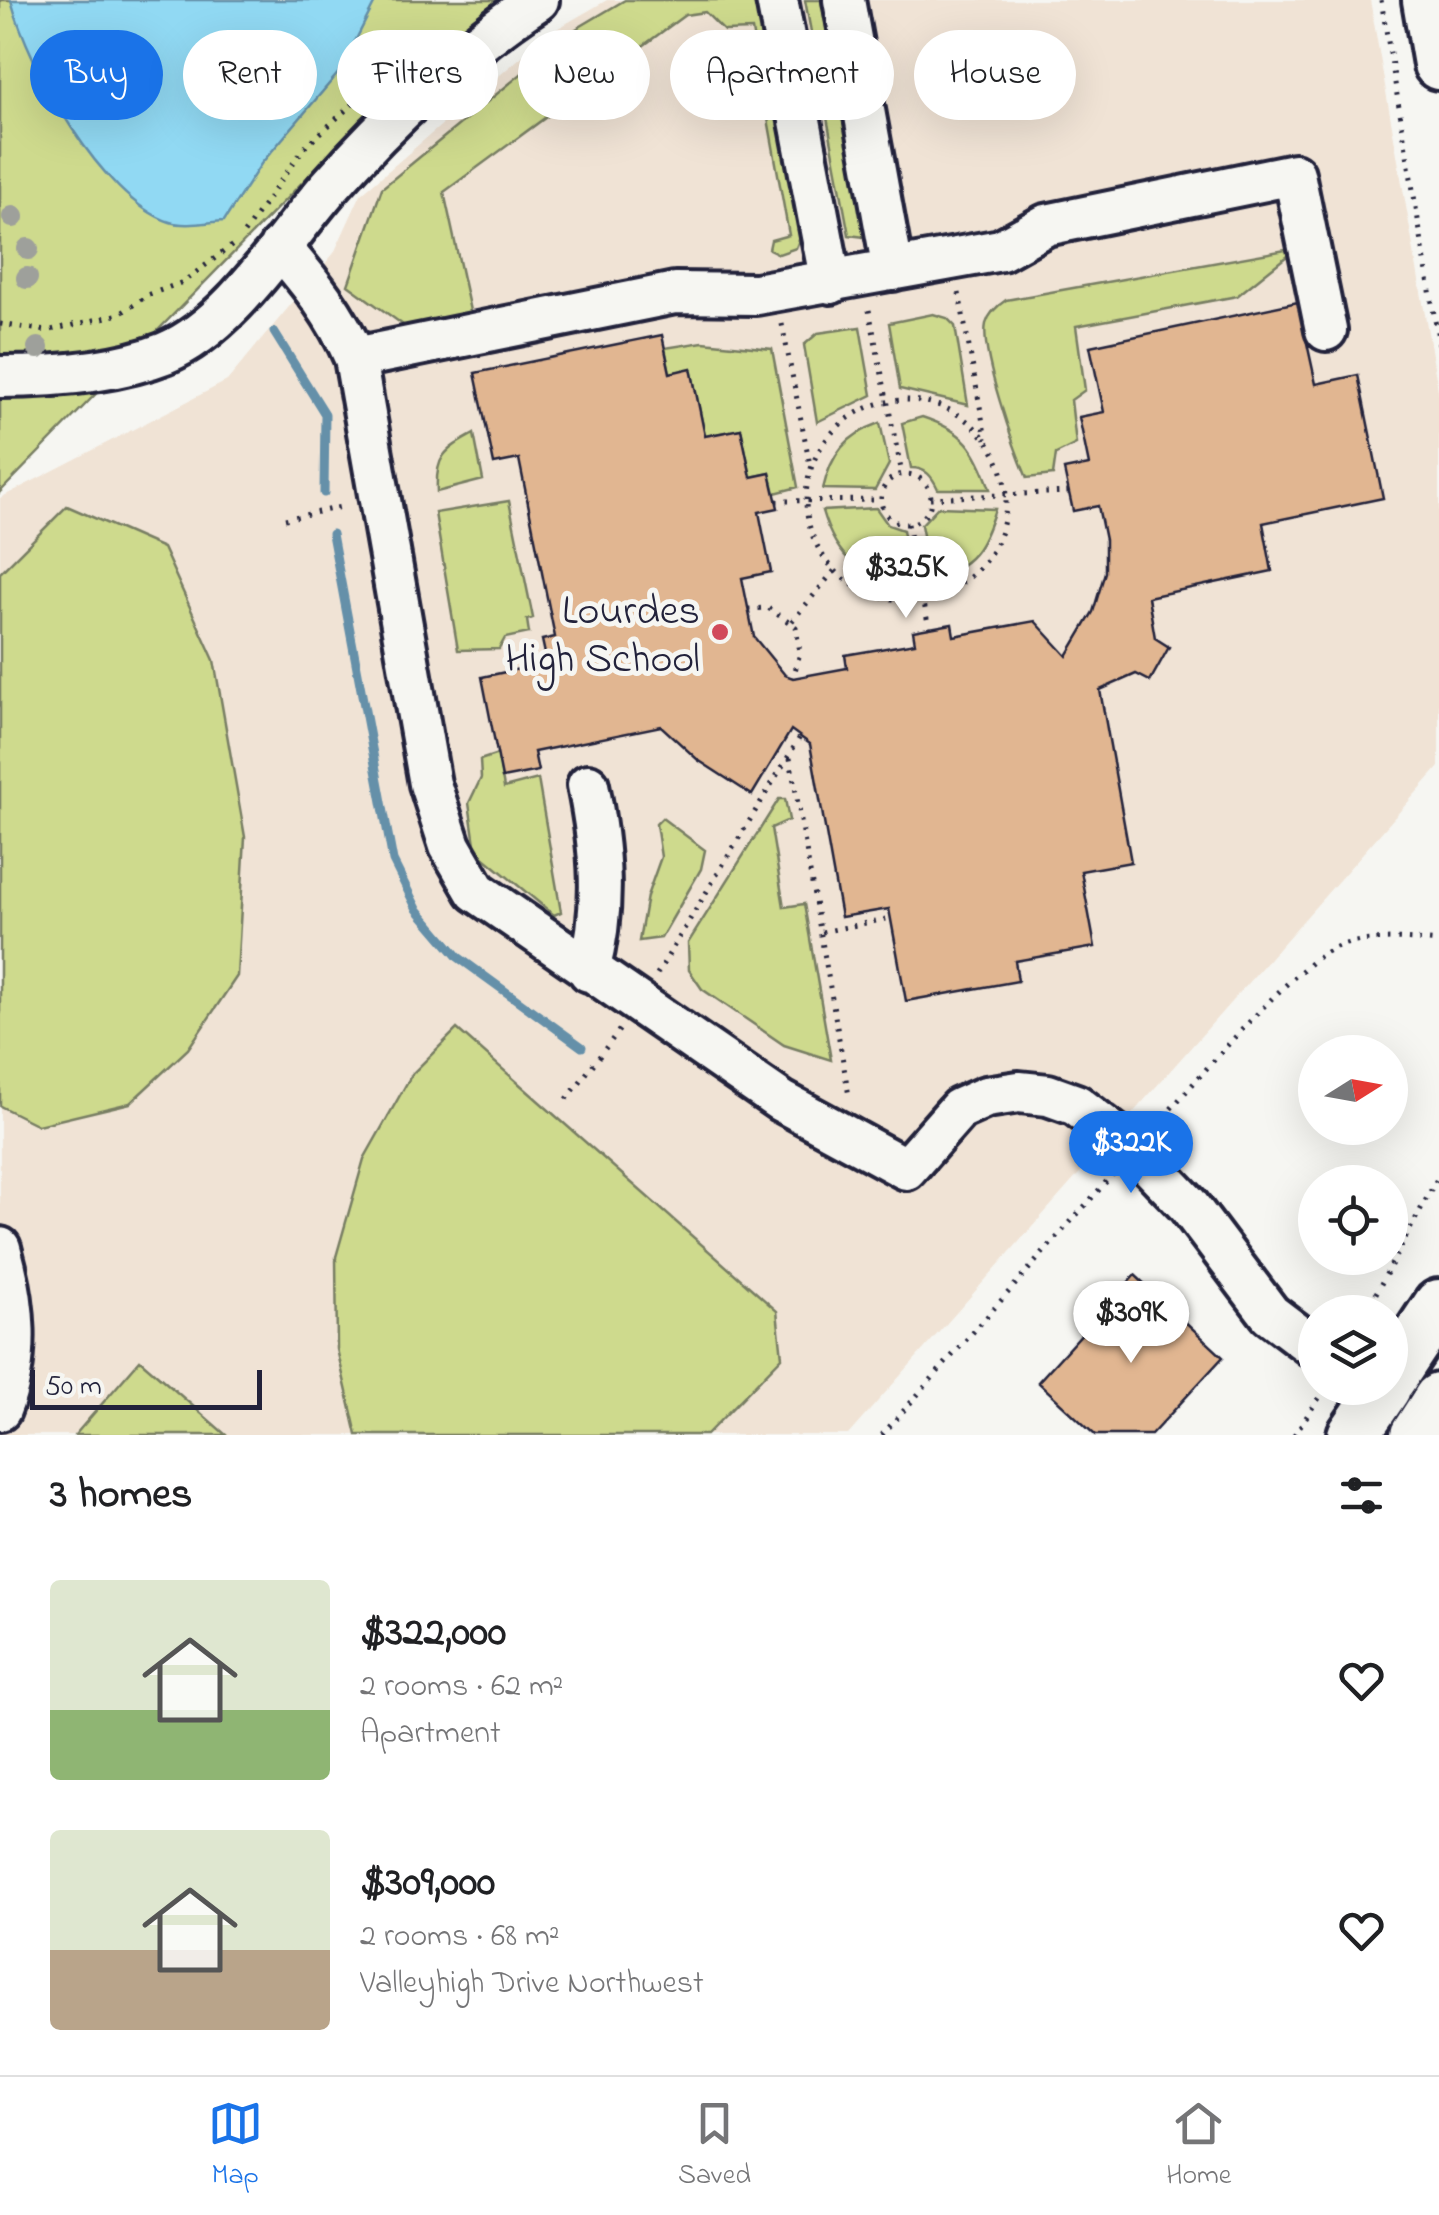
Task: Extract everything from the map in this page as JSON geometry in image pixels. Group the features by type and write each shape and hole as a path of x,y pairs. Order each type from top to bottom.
{"main road":[{"path":"1428,0 1439,64"},
{"path":"1408,1351 1439,1305"},
{"path":"1416,1435 1439,1399"},
{"path":"1353,1435 1372,1405"}],"street":[{"path":"0,377 53,377 166,352 228,310 330,185 498,26 538,0"},
{"path":"777,0 862,276"},
{"path":"844,0 862,276"},
{"path":"355,358 675,293 776,291 1000,250 1046,225 1294,174 1326,330"},
{"path":"280,247 338,320 355,358 430,784 450,846 476,890 588,971 782,1101 906,1169 958,1109 986,1097 1019,1092 1048,1095 1076,1104 1135,1150 1188,1205 1270,1314 1298,1335"},
{"path":"588,785 601,866 598,936 588,971"},
{"path":"0,1410 15,1344 4,1262"}],"path":[{"path":"1381,0 1439,344"},
{"path":"953,258 986,442"},
{"path":"862,276 902,474"},
{"path":"776,291 811,468"},
{"path":"0,324 48,331 120,314 148,295"},
{"path":"913,400 946,408 973,426 994,452 1005,495 1006,516 995,548 975,574 947,593 924,599 882,598 852,585 835,570 811,534 806,502 811,468 826,439 850,416 888,402 913,400"},
{"path":"902,474 922,480 930,498 923,517 908,524 886,515 881,500 885,484 902,474"},
{"path":"930,498 1069,492"},
{"path":"776,501 881,500"},
{"path":"285,520 348,506"},
{"path":"908,524 928,628"},
{"path":"792,621 835,570"},
{"path":"748,610 768,608 792,621 800,653 793,678"},
{"path":"567,1099 638,1004 800,738"},
{"path":"790,755 848,1077 852,1138"},
{"path":"822,932 892,918"},
{"path":"882,1435 1300,970 1337,946 1398,939 1439,942"},
{"path":"1375,1295 1439,1176"},
{"path":"1294,1435 1314,1405"}],"shaded area":[{"name":"Lourdes High School","path":"607,0 1370,0 1439,395 1439,767 848,1435 0,1435 0,498 227,381 334,253 361,194 447,120 498,120 498,77 518,60 518,120 650,120 650,30 555,30"}],"green space":[{"path":"0,0 508,0 473,30 337,30 337,120 369,120 333,151 0,492"},
{"path":"625,0 760,0 766,30 723,30 705,12 685,15 650,41 650,30 576,29"},
{"path":"805,0 821,0 827,30 811,30"},
{"path":"518,77 518,120 542,120 444,192 472,320 406,327 348,285 382,188 465,120 498,120 498,93"},
{"path":"768,120 783,120 804,227 796,248 779,254 769,249 771,240 789,235"},
{"path":"827,120 843,120 865,237 849,235"},
{"path":"1297,248 1237,296 1076,326 1085,390 1071,400 1076,444 1056,454 1053,475 1027,478 988,356 986,324 1000,305 1006,300"},
{"path":"933,314 947,318 955,326 968,405 900,389 889,323"},
{"path":"860,327 872,395 817,422 804,345 818,333"},
{"path":"703,342 772,349 798,487 775,493 770,473 751,477 741,429 705,436 691,369 670,373 665,348"},
{"path":"922,417 949,428 967,443 980,462 990,489 938,489 928,474 911,468 902,423"},
{"path":"880,423 889,464 875,490 823,489 830,466 842,447 858,433"},
{"path":"474,434 483,480 437,492 443,456"},
{"path":"509,501 533,618 527,620 529,633 505,638 499,649 458,650 435,513"},
{"path":"67,506 163,548 214,660 245,837 237,976 188,1049 130,1103 38,1125 0,1106 0,573"},
{"path":"938,507 995,509 974,554 957,568 931,577 921,525"},
{"path":"876,508 888,525 903,530 910,584 878,578 853,564 834,541 822,511"},
{"path":"498,754 504,788 538,779 561,912 554,915 476,851 469,803 481,778 480,760"},
{"path":"779,799 785,799 789,820 771,828 784,907 804,904 831,1060 784,1045 702,989 689,970 688,943"},
{"path":"662,818 705,850 701,869 661,938 639,941 647,896 661,857 656,824"},
{"path":"457,1029 777,1311 782,1357 706,1435 357,1435 337,1349 336,1257 364,1159 412,1074"},
{"path":"140,1360 226,1435 75,1435"}],"water":[{"path":"11,0 376,0 361,30 337,30 337,75 317,98 317,30 183,30 183,120 298,120 261,164 224,221 189,224 170,222 144,209 94,159 66,120 163,120 163,30 30,30 30,51"}],"building":[{"name":"Lourdes High School","path":"1298,302 1316,384 1358,375 1383,498 1263,523 1272,571 1148,597 1155,638 1169,647 1150,681 1136,674 1100,690 1131,862 1081,871 1095,947 1015,961 1018,981 906,1001 889,909 841,917 810,744 791,730 752,795 698,760 661,726 534,752 538,771 502,778 482,677 547,663 542,640 555,637 519,459 494,464 475,373 662,335 670,373 691,368 705,436 741,429 751,477 770,473 778,508 759,512 771,572 742,578 754,637 785,675 793,678 847,668 845,655 915,643 913,631 952,624 954,636 1035,621 1067,656 1093,612 1105,572 1105,540 1098,506 1073,511 1064,470 1089,465 1079,417 1104,412 1090,346"},
{"path":"1135,1275 1223,1357 1151,1435 1095,1435 1038,1382"}],"waterway":[{"path":"274,332 325,414 324,493"},
{"path":"332,534 393,861 417,909 458,957 582,1047"}],"place":[{"name":"Lourdes High School","path":"720,632"}]}
